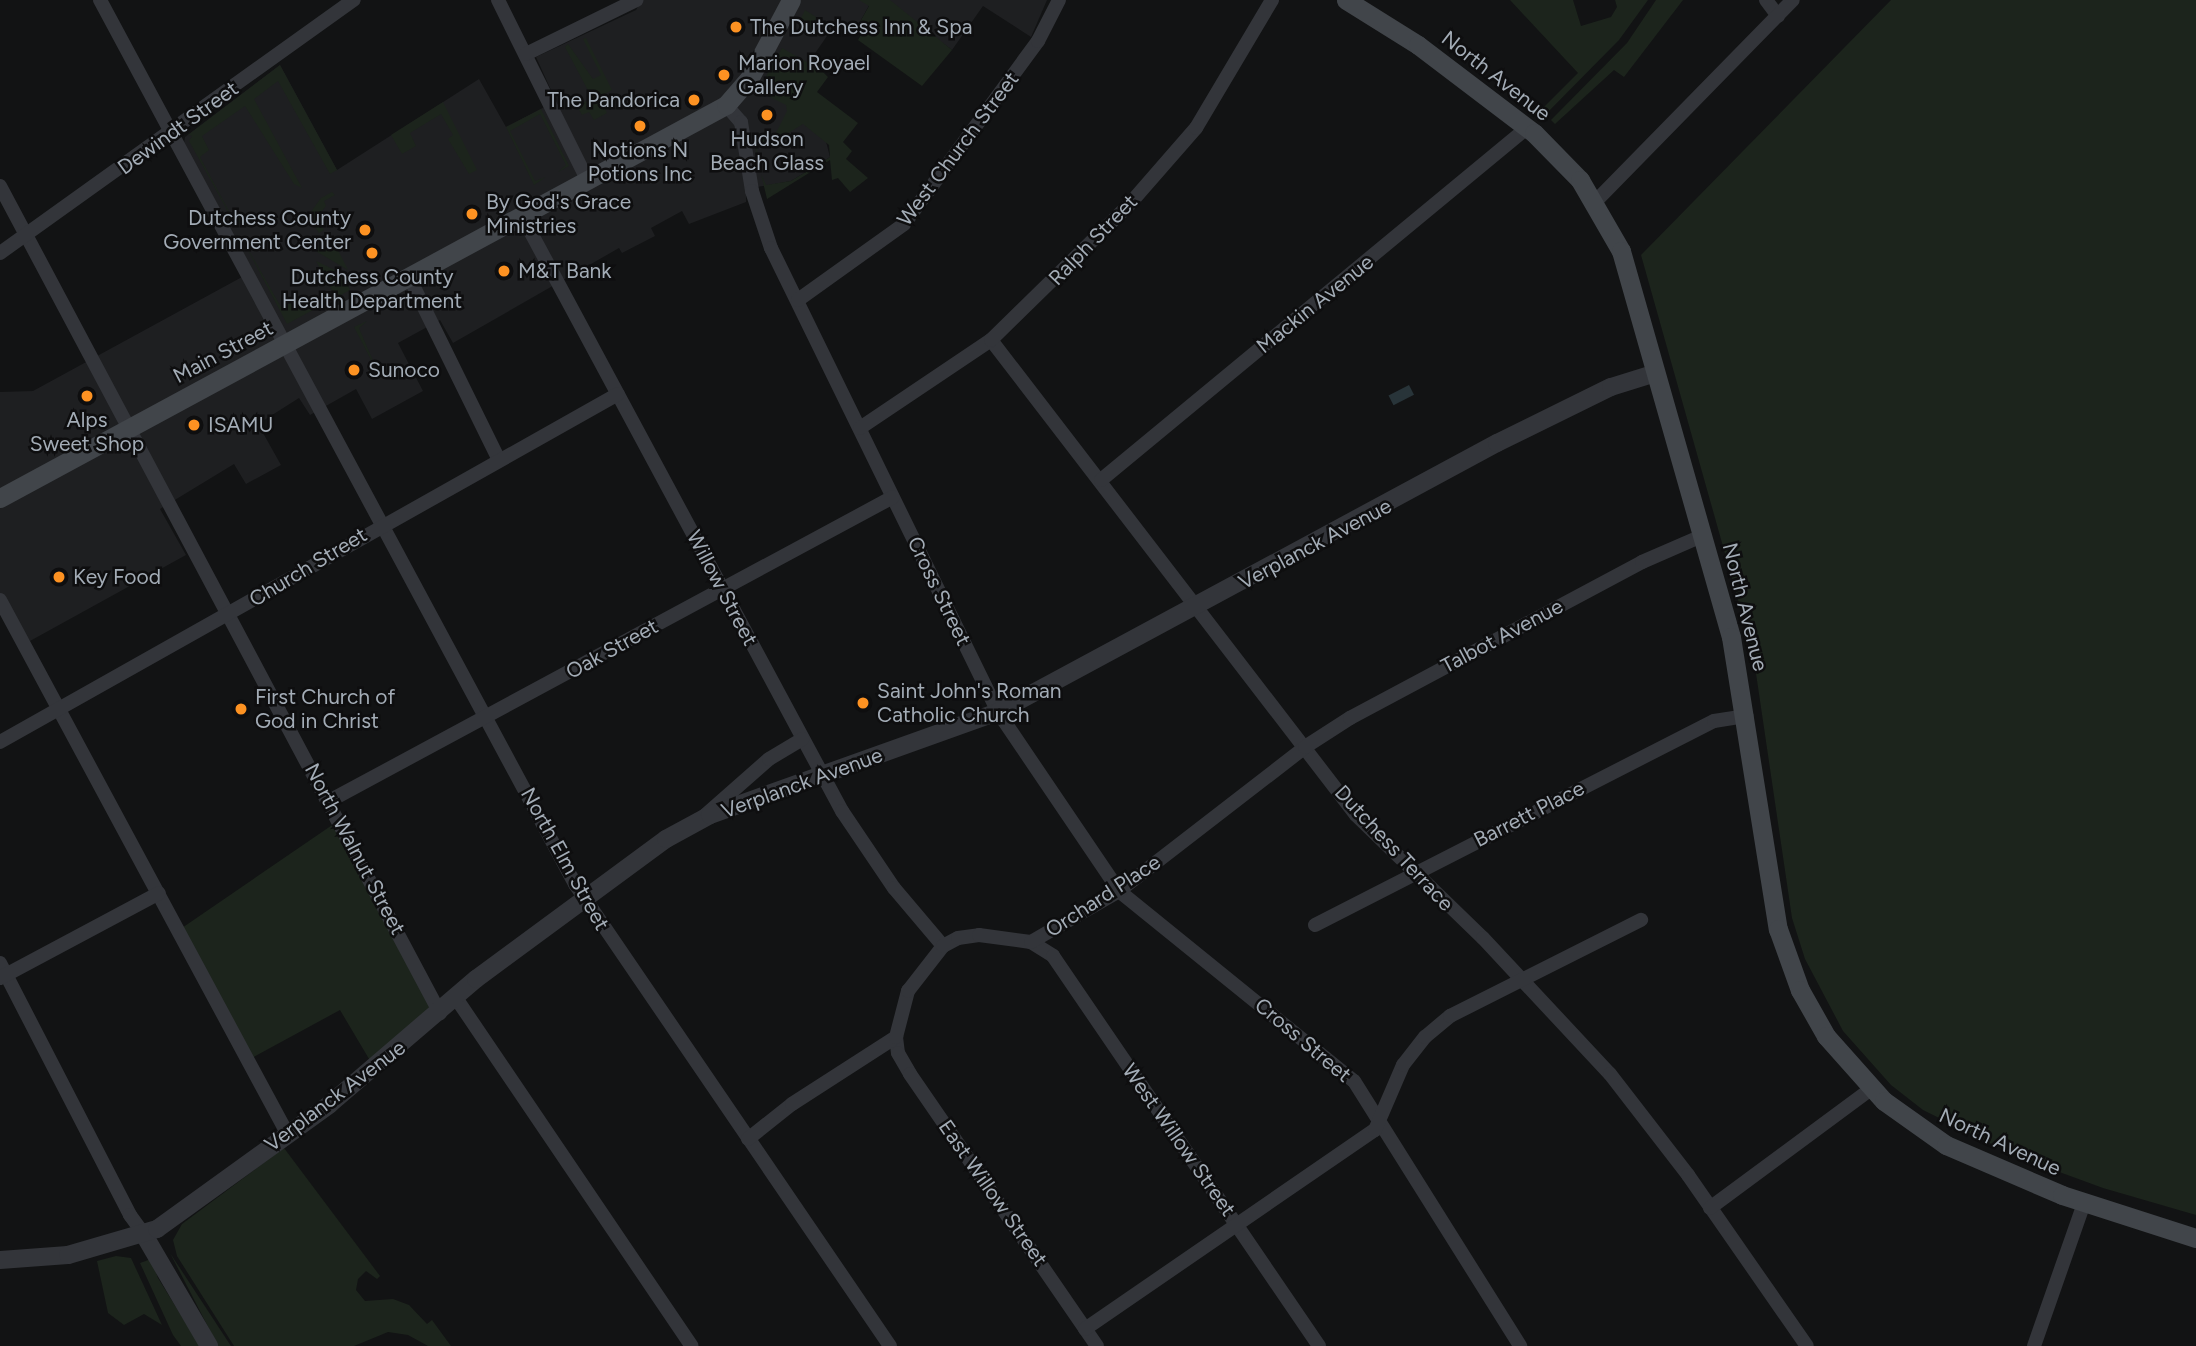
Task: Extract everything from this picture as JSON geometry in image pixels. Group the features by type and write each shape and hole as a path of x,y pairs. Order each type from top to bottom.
{"main road":[{"name":"Main Street","path":"0,498 726,105 749,79 791,0"},
{"name":"North Avenue","path":"1346,0 1418,45 1527,128 1580,180 1629,271 1704,535 1747,716 1768,874 1783,945 1817,1022 1871,1089 1912,1125 1946,1145 2084,1203 2196,1238"}],"street":[{"name":"North Elm Street","path":"100,0 584,899 890,1346"},
{"name":"Dewindt Street","path":"0,253 172,134 354,0"},
{"path":"498,0 588,181"},
{"path":"526,54 635,0"},
{"name":"West Church Street","path":"798,300 904,224 1038,41 1059,0"},
{"name":"Ralph Street","path":"860,428 991,340 1118,216 1177,152 1272,0"},
{"path":"1766,0 1778,16"},
{"path":"1594,203 1793,0"},
{"name":"Cross Street","path":"726,105 741,122 752,191 771,248 998,712 1119,891 1322,1051 1354,1081 1520,1346"},
{"name":"Mackin Avenue","path":"1101,480 1527,128"},
{"name":"North Walnut Street","path":"0,186 128,429 331,800 440,1013"},
{"name":"Willow Street","path":"522,216 823,776 894,888 943,946"},
{"path":"409,277 499,460"},
{"name":"Dutchess Terrace","path":"991,340 1199,606 1356,815 1521,979 1610,1074 1710,1208 1807,1346"},
{"name":"Verplanck Avenue","path":"0,1260 68,1255 157,1229 287,1133 584,899 666,839 699,821 998,712 1497,443 1611,387 1656,373"},
{"name":"Church Street","path":"0,742 230,614 383,523 618,394"},
{"name":"Oak Street","path":"331,800 893,497"},
{"name":"Talbot Avenue","path":"1305,747 1494,640 1642,562 1704,535"},
{"path":"0,600 287,1133"},
{"name":"Barrett Place","path":"1315,925 1714,721 1747,716"},
{"path":"699,821 769,759 802,739"},
{"name":"Orchard Place","path":"943,946 958,937 979,935 1031,942 1119,891 1305,747"},
{"path":"159,893 2,972 130,1215 209,1346"},
{"path":"1086,1329 1235,1222 1382,1122 1403,1065 1425,1037 1450,1016 1641,920"},
{"name":"West Willow Street","path":"1031,942 1053,956 1319,1346"},
{"path":"748,1139 896,1037 908,991 943,946"},
{"path":"456,998 692,1346"},
{"name":"East Willow Street","path":"896,1037 910,1074 1097,1346"},
{"path":"1710,1208 1871,1089"},
{"path":"2034,1346 2084,1203"}],"shaded area":[{"path":"642,0 872,0 856,29 838,20 807,65 826,79 814,95 830,157 791,181 746,189 746,202 689,224 682,211 651,228 655,236 622,253 619,248 453,343 440,320 398,343 423,391 372,419 356,389 310,415 299,398 258,424 281,465 246,484 234,464 160,509 186,555 30,641 0,599 0,392 33,391 253,271 184,143 185,137 280,65 337,170 479,79 506,127 556,101 536,57 636,10"},
{"path":"859,0 890,0 952,50 922,86 858,40 862,33 856,29 869,6"},
{"path":"885,0 1047,0 1031,37 983,6 952,50"},
{"path":"1510,0 1573,0 1581,26 1611,17 1617,7 1615,0 1648,0 1619,40 1545,115 1540,111 1578,73"},
{"path":"1656,0 1683,0 1624,77 1614,70 1555,124 1551,120 1627,43"},
{"path":"1891,0 2196,0 2196,1215 2103,1188 2016,1156 1923,1110 1891,1085 1843,1031 1805,959 1792,918 1753,653 1641,255"},
{"path":"805,10 816,17 812,31 799,22"},
{"path":"586,38 612,90 599,97 607,113 594,120 589,112 582,115 577,106 592,98 565,47 568,44 593,79 601,75 583,39"},
{"path":"782,48 822,71 828,77 817,92 858,123 843,142 852,151 846,159 868,178 850,192 838,178 832,180 830,160 767,199 761,174 766,185 791,181 830,157 829,145 803,124 777,140 757,145 757,160 754,133 775,135 787,111 786,105 758,91"},
{"path":"280,65 337,170 330,174 278,81 254,99 302,188 294,184 245,106 202,136 209,150 200,157 233,219 246,216 236,226 189,141 192,136 188,135"},
{"path":"443,102 477,170 469,174 448,139 453,135 441,114 410,133 416,146 402,154 391,135"},
{"path":"541,109 569,166 558,172 566,165 540,114 510,131 535,181 546,177 534,185 506,127"},
{"path":"332,192 335,195 324,201 326,206 317,217 324,230 319,233 308,216 321,198"},
{"path":"240,235 281,307 295,302 301,311 334,294 316,261 341,273 350,290 287,324"},
{"path":"320,245 338,250 348,270 314,250"},
{"path":"367,321 359,328 379,375 354,327"},
{"path":"1409,385 1414,395 1394,405 1389,395"},
{"path":"341,819 440,1013 375,1069 340,1010 250,1059 179,930"},
{"path":"284,1148 380,1276 377,1279 366,1271 358,1279 356,1290 365,1301 393,1299 409,1305 427,1324 432,1320 451,1346 428,1346 408,1335 388,1332 354,1346 234,1346 177,1256 173,1240 182,1224"},
{"path":"170,1253 231,1346 218,1346"},
{"path":"116,1256 131,1258 162,1325 144,1314 124,1325 108,1313 97,1261"},
{"path":"151,1259 158,1278 200,1346 181,1346 173,1335 140,1263"}],"place":[{"name":"The Dutchess Inn & Spa","path":"736,27"},
{"name":"Marion Royael Gallery","path":"724,75"},
{"name":"The Pandorica","path":"694,100"},
{"name":"Hudson Beach Glass","path":"767,115"},
{"name":"Notions N Potions Inc","path":"640,126"},
{"name":"By God's Grace Ministries","path":"472,214"},
{"name":"Dutchess County Government Center","path":"365,230"},
{"name":"Dutchess County Health Department","path":"372,253"},
{"name":"M&T Bank","path":"504,271"},
{"name":"Sunoco","path":"354,370"},
{"name":"Alps Sweet Shop","path":"87,396"},
{"name":"ISAMU","path":"194,425"},
{"name":"Key Food","path":"59,577"},
{"name":"Saint John's Roman Catholic Church","path":"863,703"},
{"name":"First Church of God in Christ","path":"241,709"}]}
